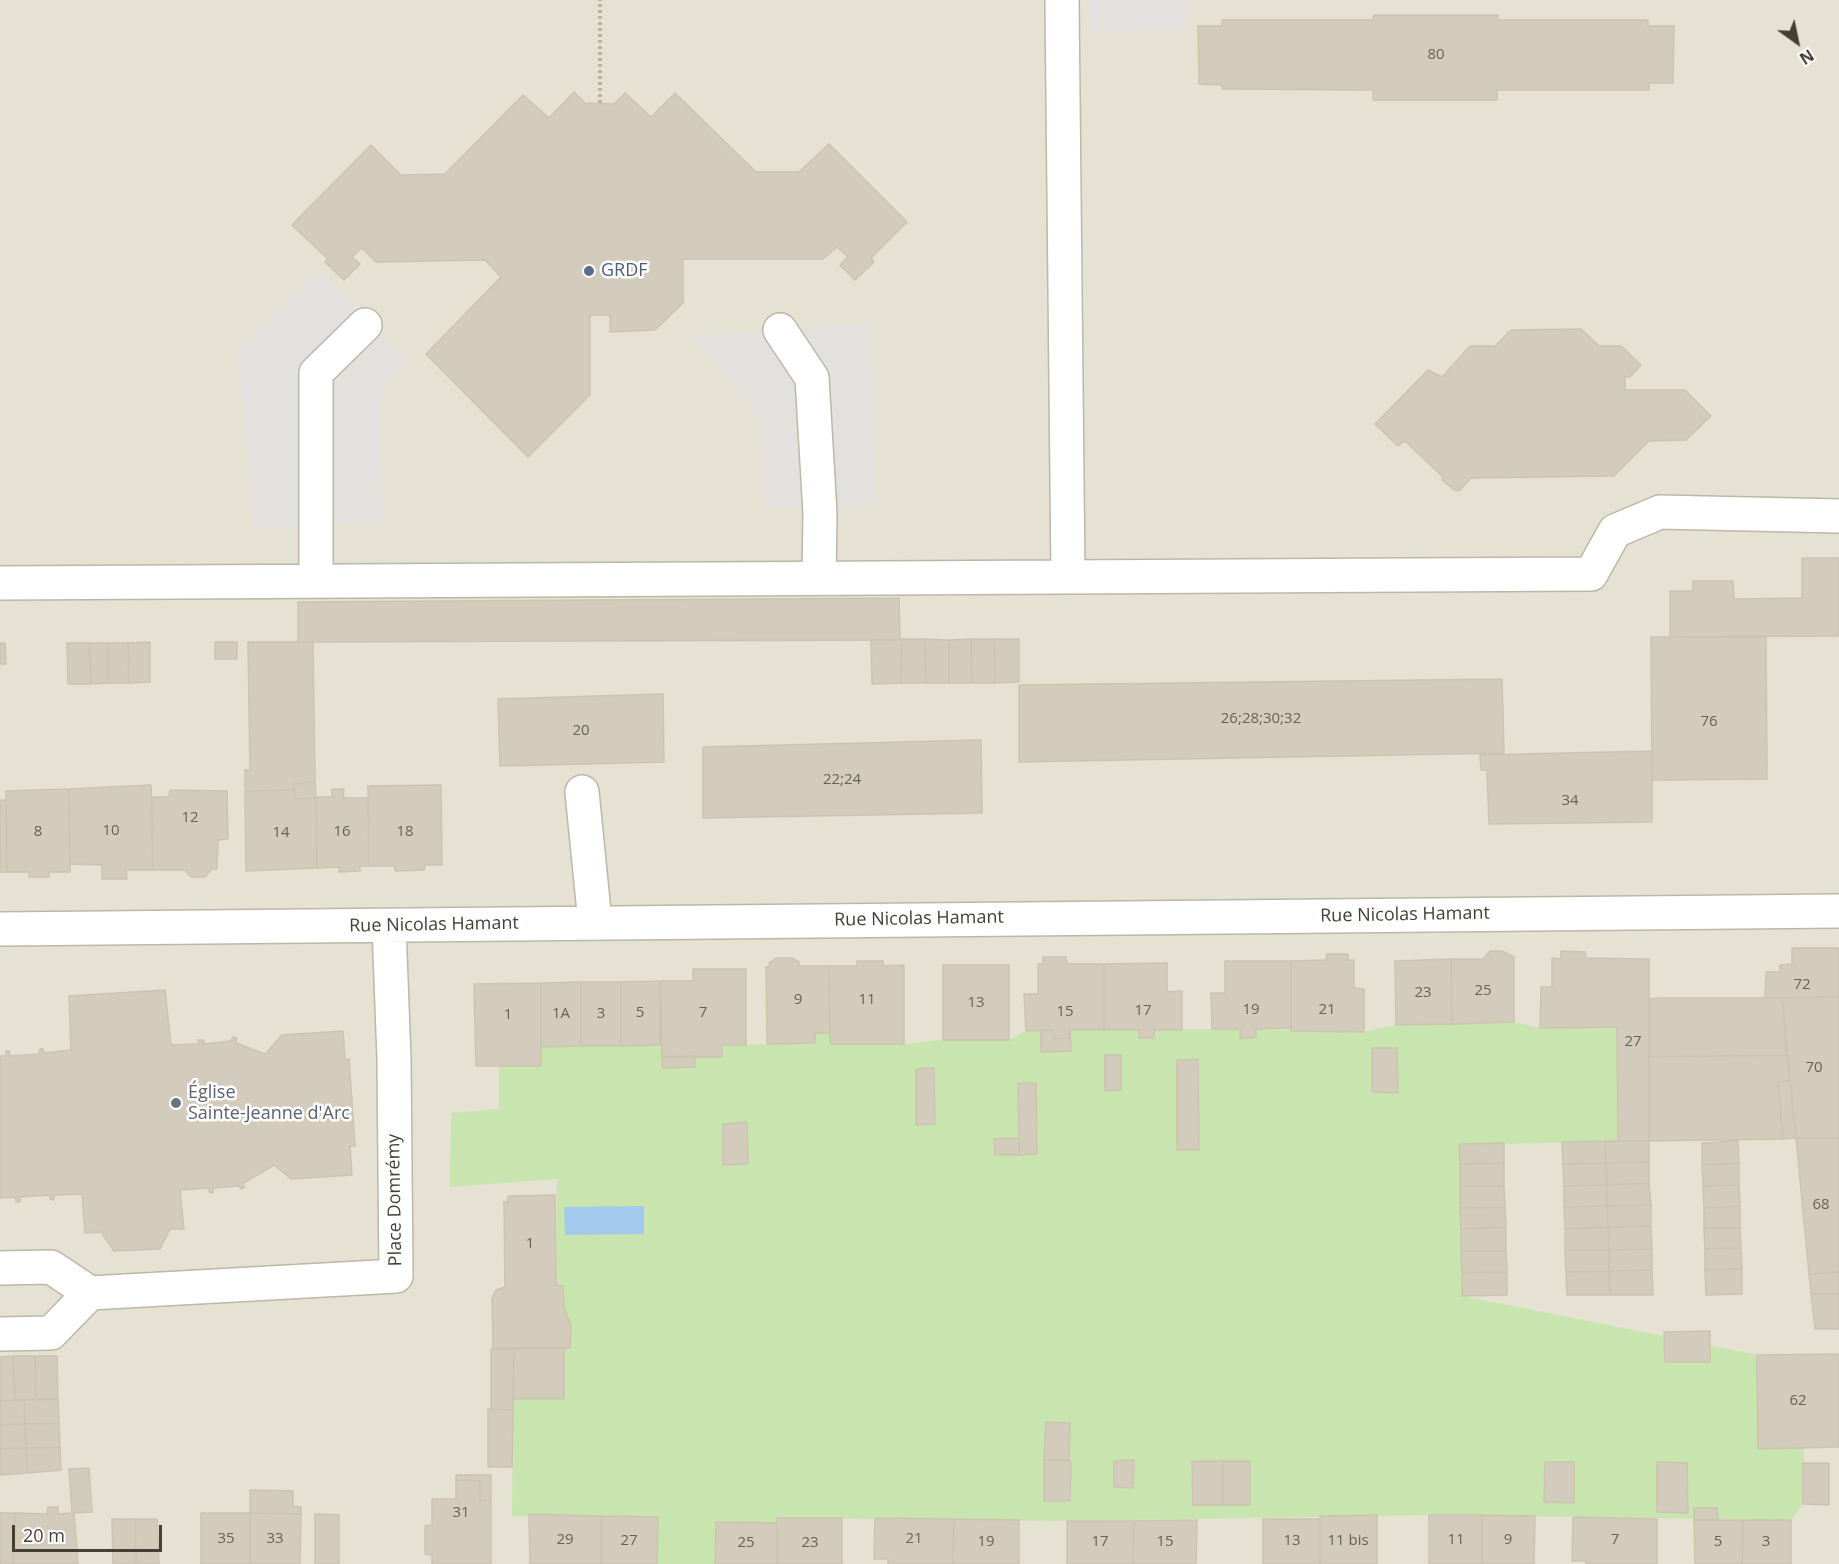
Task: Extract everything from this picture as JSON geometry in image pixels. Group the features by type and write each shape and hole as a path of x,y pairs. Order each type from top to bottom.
{"street":[{"path":"1062,0 1068,577"},
{"path":"316,581 316,373 365,325"},
{"path":"780,330 812,378 820,513 819,578"},
{"path":"0,583 1591,574 1615,531 1660,512 1839,516"},
{"path":"582,792 595,922"},
{"name":"Rue Nicolas Hamant","path":"0,929 1839,911"},
{"name":"Place Domrémy","path":"90,1293 396,1276 394,1047 389,926"},
{"path":"0,1268 51,1267 90,1293 51,1333 0,1334"}],"path":[{"path":"600,0 600,103"}],"shaded area":[{"path":"0,0 1839,0 1839,1564 0,1564"},
{"path":"1090,0 1188,0 1188,30 1090,31"},
{"path":"319,267 408,363 381,391 383,521 254,530 237,348"},
{"path":"871,322 876,505 765,509 759,415 690,336"}],"green space":[{"path":"1514,1022 1540,1028 1617,1027 1618,1141 1460,1145 1462,1296 1757,1355 1758,1448 1804,1448 1803,1504 1791,1520 1429,1515 1067,1521 778,1518 777,1523 716,1522 715,1564 657,1564 653,1517 512,1516 513,1399 563,1399 564,1348 570,1347 571,1326 564,1307 563,1286 556,1285 557,1179 450,1187 451,1113 499,1109 499,1066 541,1066 541,1047 662,1045 663,1068 695,1067 695,1056 722,1056 722,1045 815,1043 815,1033 830,1033 830,1044 904,1044 943,1040 1009,1040 1026,1031 1041,1030 1042,1052 1071,1051 1070,1030 1139,1030 1154,1038 1154,1030 1240,1029 1241,1039 1256,1037 1256,1029 1364,1032 1396,1025"}],"water":[{"path":"644,1206 644,1234 565,1235 564,1207"}],"building":[{"path":"1374,15 1498,15 1498,20 1648,20 1648,26 1674,26 1673,83 1649,83 1649,90 1497,90 1497,100 1373,100 1373,90 1222,89 1222,85 1199,84 1198,26 1222,26 1222,20 1373,20"},
{"name":"GRDF","path":"574,92 585,103 614,104 625,93 651,117 675,93 756,172 799,172 829,144 907,222 871,258 874,262 855,280 840,265 848,257 837,247 823,259 683,259 683,303 655,330 610,332 610,315 590,315 590,395 528,457 426,354 501,277 485,260 376,262 362,248 352,257 360,264 344,280 325,262 328,259 292,225 371,145 401,175 445,174 523,95 549,118"},
{"path":"1581,329 1599,346 1621,346 1641,365 1630,377 1625,377 1625,390 1685,390 1711,416 1686,440 1649,441 1614,476 1471,478 1459,491 1454,490 1442,480 1443,477 1405,441 1398,446 1375,424 1428,370 1442,377 1470,346 1495,346 1511,330"},
{"path":"1802,558 1839,558 1839,636 1670,637 1670,591 1693,591 1693,581 1733,581 1734,599 1802,598"},
{"path":"899,598 900,640 298,642 298,602"},
{"path":"1651,637 1766,637 1767,779 1652,780"},
{"path":"902,639 901,683 872,684 871,640"},
{"path":"902,639 925,639 926,683 901,683"},
{"path":"925,639 949,640 949,683 926,683"},
{"path":"971,639 994,639 995,683 972,683"},
{"path":"971,639 972,683 949,683 949,640"},
{"path":"994,639 1019,639 1019,682 995,683"},
{"path":"150,642 150,682 129,683 128,643"},
{"path":"215,642 237,642 237,659 215,659"},
{"path":"248,642 313,642 315,782 294,784 294,790 245,791 245,770 250,770"},
{"path":"0,643 5,643 6,664 0,664"},
{"path":"67,643 89,643 91,684 68,684"},
{"path":"89,643 108,643 108,683 91,684"},
{"path":"108,643 128,643 129,683 108,683"},
{"path":"1502,679 1504,753 1019,762 1019,685"},
{"path":"663,694 664,762 500,766 498,699"},
{"path":"981,740 982,813 703,818 703,747"},
{"path":"1652,751 1652,822 1489,824 1487,770 1481,770 1480,755"},
{"path":"315,782 316,798 295,799 294,784"},
{"path":"151,785 153,870 126,870 127,879 102,879 102,865 70,864 69,789"},
{"path":"441,785 442,865 425,865 424,870 395,871 395,866 369,866 368,786"},
{"path":"69,789 70,872 49,872 49,877 29,877 29,872 7,872 6,791"},
{"path":"332,789 344,789 343,798 368,798 369,866 360,866 360,871 339,872 339,867 317,868 316,797 332,797"},
{"path":"170,790 227,791 228,839 218,840 217,869 212,869 205,877 191,877 185,870 153,870 152,797 169,797"},
{"path":"294,790 295,799 316,798 317,868 246,871 245,791"},
{"path":"0,800 6,800 7,872 0,872"},
{"path":"1792,948 1839,948 1839,997 1765,998 1766,972 1780,972 1780,965 1792,964"},
{"path":"1490,951 1502,951 1514,957 1514,1022 1452,1024 1451,959 1483,959"},
{"path":"1561,951 1585,952 1586,958 1649,959 1649,1141 1618,1141 1617,1027 1540,1028 1541,987 1552,987 1552,958 1561,959"},
{"path":"1327,954 1348,954 1348,960 1354,960 1354,988 1364,989 1364,1032 1291,1031 1291,961 1326,960"},
{"path":"1043,957 1066,957 1067,964 1104,964 1104,1030 1069,1030 1069,1038 1054,1039 1053,1030 1026,1031 1024,994 1038,994 1038,964 1043,964"},
{"path":"776,958 792,958 799,962 799,966 829,966 830,1033 815,1033 815,1043 767,1044 766,967 770,966 769,963"},
{"path":"1451,959 1452,1024 1396,1025 1395,961"},
{"path":"857,961 883,961 883,966 904,965 904,1044 830,1044 829,966 857,966"},
{"path":"1225,961 1291,961 1291,1028 1256,1029 1256,1037 1240,1039 1240,1029 1212,1029 1211,993 1225,993"},
{"path":"1167,963 1167,992 1182,991 1182,1030 1154,1030 1154,1038 1139,1038 1139,1030 1104,1030 1104,964"},
{"path":"943,965 1009,965 1009,1040 943,1040"},
{"path":"693,969 746,969 746,1045 722,1045 722,1057 662,1057 660,981 693,981"},
{"path":"660,981 660,1045 621,1046 621,982"},
{"path":"581,982 621,982 621,1046 581,1046"},
{"path":"581,982 581,1046 541,1047 541,983"},
{"path":"541,983 541,1066 476,1066 474,984"},
{"name":"Église Sainte-Jeanne d'Arc","path":"165,990 171,1045 199,1044 198,1040 204,1040 204,1044 231,1041 233,1037 237,1038 236,1043 265,1054 282,1035 343,1031 345,1060 349,1059 355,1146 350,1146 352,1175 291,1179 274,1165 242,1184 245,1187 241,1189 239,1186 213,1188 213,1193 209,1192 209,1188 180,1190 184,1229 170,1229 160,1249 114,1251 101,1232 85,1233 82,1194 54,1195 54,1200 50,1199 50,1195 20,1197 20,1202 16,1202 15,1197 0,1198 0,1056 6,1056 6,1051 9,1051 10,1056 39,1054 40,1049 43,1049 44,1053 71,1050 69,996"},
{"path":"1839,997 1839,1138 1796,1138 1782,998"},
{"path":"1782,998 1787,1055 1649,1057 1649,999"},
{"path":"1041,1030 1053,1030 1054,1039 1069,1038 1070,1030 1071,1051 1041,1052"},
{"path":"1372,1048 1397,1048 1398,1093 1372,1092"},
{"path":"1105,1055 1121,1055 1121,1090 1105,1091"},
{"path":"1787,1055 1790,1080 1778,1082 1783,1139 1649,1141 1649,1057"},
{"path":"695,1056 695,1067 662,1068 662,1057"},
{"path":"1198,1059 1199,1150 1177,1150 1177,1060"},
{"path":"934,1068 935,1124 916,1125 916,1069"},
{"path":"1790,1080 1796,1138 1783,1139 1778,1082"},
{"path":"1018,1083 1036,1083 1037,1154 1019,1155"},
{"path":"747,1122 748,1164 723,1165 723,1124"},
{"path":"1019,1138 1019,1155 995,1155 994,1139"},
{"path":"1796,1138 1839,1138 1839,1272 1809,1274"},
{"path":"1605,1141 1606,1163 1563,1164 1562,1142"},
{"path":"1605,1141 1649,1141 1649,1162 1606,1163"},
{"path":"1738,1141 1739,1163 1702,1165 1702,1143"},
{"path":"1504,1143 1504,1163 1460,1164 1459,1144"},
{"path":"1649,1162 1649,1183 1607,1185 1606,1163"},
{"path":"1504,1163 1504,1186 1460,1186 1460,1164"},
{"path":"1606,1163 1607,1185 1564,1186 1563,1164"},
{"path":"1739,1163 1739,1185 1703,1186 1702,1165"},
{"path":"1649,1183 1651,1205 1607,1206 1607,1185"},
{"path":"1607,1185 1607,1206 1564,1207 1564,1186"},
{"path":"1739,1185 1740,1206 1704,1208 1703,1186"},
{"path":"1460,1186 1504,1186 1505,1207 1460,1208"},
{"path":"555,1195 556,1285 563,1286 564,1307 571,1326 570,1348 493,1348 492,1298 496,1290 505,1287 504,1202 508,1202 508,1196"},
{"path":"1651,1205 1651,1226 1608,1227 1607,1206"},
{"path":"1607,1206 1608,1227 1565,1229 1564,1207"},
{"path":"1740,1206 1740,1228 1704,1228 1704,1208"},
{"path":"1505,1207 1506,1227 1461,1229 1460,1208"},
{"path":"1651,1226 1652,1249 1609,1250 1608,1227"},
{"path":"1506,1227 1506,1251 1461,1251 1461,1229"},
{"path":"1608,1227 1609,1250 1565,1250 1565,1229"},
{"path":"1704,1228 1740,1228 1741,1248 1705,1249"},
{"path":"1741,1248 1742,1269 1705,1270 1705,1249"},
{"path":"1652,1249 1652,1270 1609,1271 1609,1250"},
{"path":"1565,1250 1609,1250 1609,1271 1566,1272"},
{"path":"1461,1251 1506,1251 1507,1272 1462,1273"},
{"path":"1742,1269 1742,1294 1706,1295 1705,1270"},
{"path":"1652,1270 1653,1295 1610,1295 1609,1271"},
{"path":"1609,1271 1610,1295 1567,1295 1566,1272"},
{"path":"1507,1272 1507,1295 1462,1296 1462,1273"},
{"path":"1839,1272 1839,1294 1811,1294 1809,1274"},
{"path":"1811,1294 1839,1294 1839,1329 1815,1329"},
{"path":"1710,1331 1710,1362 1665,1362 1664,1332"},
{"path":"564,1348 564,1399 513,1399 514,1349"},
{"path":"491,1349 514,1349 513,1410 491,1409"},
{"path":"1839,1354 1839,1447 1758,1449 1757,1355"},
{"path":"13,1356 35,1356 36,1399 15,1400"},
{"path":"13,1356 15,1400 0,1401 0,1357"},
{"path":"35,1356 57,1356 58,1399 36,1399"},
{"path":"58,1399 59,1423 25,1424 24,1400"},
{"path":"24,1400 25,1424 0,1425 0,1401"},
{"path":"488,1409 513,1410 512,1467 488,1467"},
{"path":"1046,1422 1070,1423 1069,1460 1044,1460"},
{"path":"59,1423 60,1447 26,1448 25,1424"},
{"path":"25,1424 26,1448 0,1449 0,1425"},
{"path":"60,1447 61,1470 27,1473 26,1448"},
{"path":"26,1448 27,1473 0,1475 0,1449"},
{"path":"1044,1460 1071,1461 1070,1501 1044,1501"},
{"path":"1134,1460 1133,1488 1114,1487 1114,1461"},
{"path":"1192,1461 1223,1461 1223,1505 1193,1505"},
{"path":"1223,1461 1250,1461 1250,1505 1223,1505"},
{"path":"1545,1462 1574,1462 1574,1503 1544,1502"},
{"path":"1657,1462 1687,1463 1688,1513 1657,1512"},
{"path":"1803,1463 1829,1463 1829,1505 1803,1504"},
{"path":"89,1468 92,1512 72,1513 69,1469"},
{"path":"456,1475 491,1475 491,1500 480,1501 480,1481 456,1480"},
{"path":"456,1480 480,1481 480,1501 491,1500 491,1564 432,1564 432,1555 425,1554 425,1526 432,1525 432,1499 456,1499"},
{"path":"250,1490 293,1491 293,1506 301,1507 301,1514 250,1513"},
{"path":"48,1507 58,1507 58,1514 74,1513 78,1564 13,1564 15,1513 47,1514"},
{"path":"1694,1508 1717,1508 1718,1520 1694,1520"},
{"path":"0,1513 15,1513 13,1564 0,1564"},
{"path":"201,1513 250,1513 250,1564 201,1564"},
{"path":"250,1513 301,1514 300,1564 250,1564"},
{"path":"315,1514 339,1515 339,1564 315,1564"},
{"path":"529,1514 601,1516 601,1564 530,1564"},
{"path":"1377,1515 1377,1564 1320,1564 1320,1516"},
{"path":"1429,1515 1482,1515 1482,1564 1429,1564"},
{"path":"1482,1515 1535,1516 1534,1564 1482,1564"},
{"path":"601,1516 658,1517 657,1564 601,1564"},
{"path":"1573,1517 1657,1519 1657,1564 1586,1564 1586,1561 1572,1561"},
{"path":"777,1518 842,1518 842,1564 777,1564"},
{"path":"875,1518 954,1519 953,1564 888,1564 888,1559 874,1559"},
{"path":"112,1519 135,1519 136,1564 113,1564"},
{"path":"135,1519 157,1519 159,1564 136,1564"},
{"path":"954,1519 1019,1520 1019,1564 953,1564"},
{"path":"1263,1519 1320,1519 1320,1564 1263,1564"},
{"path":"1197,1520 1196,1564 1133,1564 1134,1521"},
{"path":"1694,1520 1743,1520 1742,1564 1695,1564"},
{"path":"1743,1520 1791,1520 1791,1564 1742,1564"},
{"path":"1067,1521 1134,1521 1133,1564 1067,1564"},
{"path":"716,1522 777,1523 777,1564 715,1564"}],"place":[{"name":"GRDF","path":"589,271"},
{"name":"Église Sainte-Jeanne d'Arc","path":"176,1103"}]}
